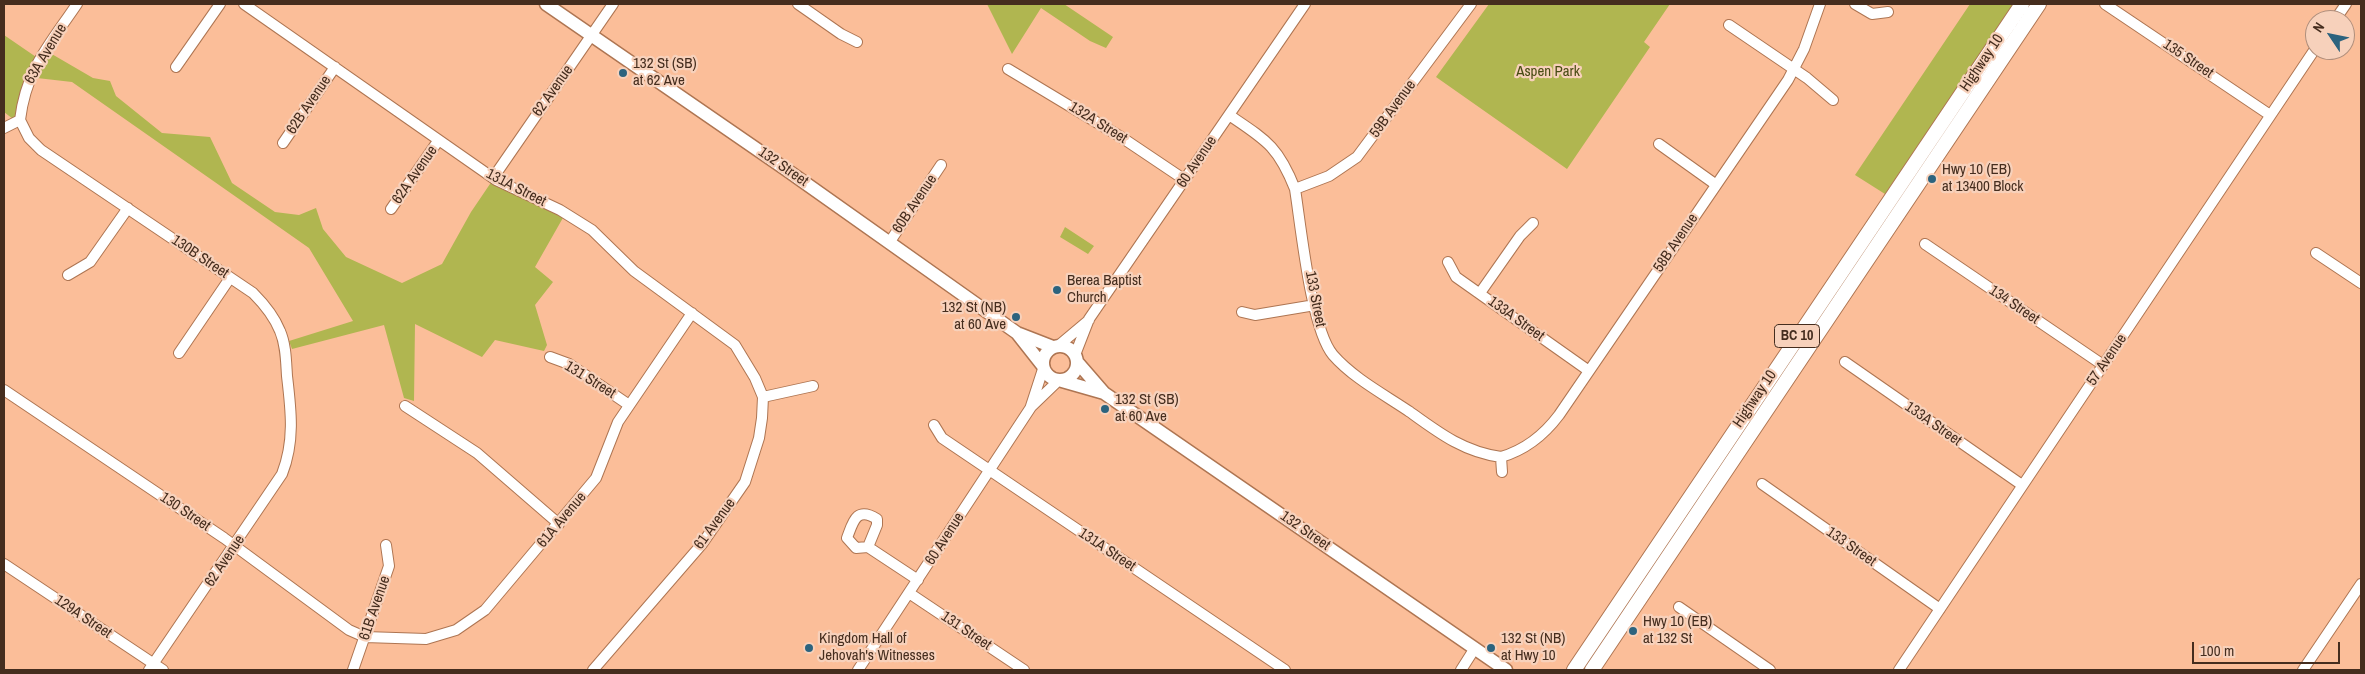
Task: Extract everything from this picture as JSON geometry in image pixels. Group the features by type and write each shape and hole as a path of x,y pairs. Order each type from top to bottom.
{"highway":[{"name":"Highway 10","path":"1574,670 2022,4"},
{"name":"Highway 10","path":"1592,670 2039,4"}],"main road":[{"name":"132 Street","path":"546,4 1017,333 1055,347"},
{"name":"132 Street","path":"1017,333 1043,367"},
{"path":"1055,347 1068,348 1076,359 1071,377 1060,381 1049,377 1043,367 1045,355 1055,347"},
{"name":"132 Street","path":"1076,359 1104,392 1506,670"},
{"name":"132 Street","path":"1060,381 1104,392"}],"street":[{"name":"63A Avenue","path":"20,120 25,89 36,65 77,4"},
{"path":"176,66 220,4"},
{"name":"131A Street","path":"244,4 493,178 572,217 592,230 634,271 735,345 755,378 763,397"},
{"name":"62 Avenue","path":"493,178 613,4"},
{"path":"798,4 840,34 857,42"},
{"name":"60 Avenue","path":"1055,347 1089,319 1305,4"},
{"name":"59B Avenue","path":"1295,189 1329,176 1357,157 1471,4"},
{"name":"58B Avenue","path":"1501,456 1515,453 1547,429 1589,370 1794,69 1820,4"},
{"path":"1855,4 1872,14 1888,12"},
{"name":"135 Street","path":"2105,4 2270,115"},
{"path":"1729,25 1794,69 1833,100"},
{"name":"57 Avenue","path":"1899,670 2308,60"},
{"name":"62B Avenue","path":"283,143 335,67"},
{"name":"132A Street","path":"1008,69 1121,137 1185,180"},
{"name":"133 Street","path":"1229,115 1263,139 1278,153 1295,189 1315,305 1324,341 1343,365 1456,444 1471,451 1501,456"},
{"path":"4,128 20,120"},
{"name":"130B Street","path":"20,120 29,138 41,150 254,293 266,306 280,330 284,346 292,427 291,447"},
{"name":"62A Avenue","path":"391,209 438,141"},
{"path":"1659,144 1716,184"},
{"name":"60B Avenue","path":"889,243 940,165"},
{"path":"68,275 90,262 128,208"},
{"path":"1480,293 1520,236 1532,223"},
{"name":"134 Street","path":"1925,244 2103,365"},
{"path":"2316,253 2361,283"},
{"name":"133A Street","path":"1448,262 1456,277 1589,370"},
{"path":"179,353 230,278"},
{"path":"1242,312 1255,315 1315,305"},
{"name":"61A Avenue","path":"365,637 426,638 456,630 485,610 596,478 618,422 692,313"},
{"name":"60 Avenue","path":"1076,359 1089,319"},
{"name":"131 Street","path":"550,358 569,364 629,405"},
{"name":"133A Street","path":"1845,362 2022,485"},
{"name":"60 Avenue","path":"858,670 1031,406 1043,367"},
{"name":"60 Avenue","path":"1031,406 1060,381"},
{"path":"763,397 814,386"},
{"name":"130 Street","path":"4,390 235,546 349,630 365,637"},
{"name":"61 Avenue","path":"593,670 702,544 746,482 759,438 763,397"},
{"path":"405,406 477,454 559,524"},
{"name":"131A Street","path":"934,425 942,438 989,471 1285,670"},
{"name":"62 Avenue","path":"151,667 235,546 282,474 291,447"},
{"path":"1501,456 1502,472"},
{"name":"133 Street","path":"1762,484 1940,610"},
{"name":"61B Avenue","path":"353,670 389,566 386,545"},
{"path":"868,547 918,580"},
{"name":"129A Street","path":"4,564 151,667 163,670"},
{"path":"2303,670 2361,584"},
{"name":"131 Street","path":"909,593 1024,670"},
{"path":"1679,607 1770,670"},
{"path":"1461,670 1476,648"}],"green space":[{"path":"987,4 1064,4 1113,37 1106,48 1090,41 1041,8 1012,54"},
{"name":"Aspen Park","path":"1489,4 1670,4 1644,42 1650,47 1567,169 1436,77"},
{"path":"1970,4 2015,4 1885,194 1855,175"},
{"path":"4,35 39,59 17,116 13,119 4,112"},
{"path":"50,53 93,78 110,81 116,96 162,133 210,137 232,183 275,212 299,215 316,208 323,229 346,257 402,283 442,264 471,212 492,181 564,216 535,267 553,282 535,305 547,345 544,351 495,340 482,357 415,324 414,401 404,398 384,325 292,349 289,341 353,321 309,248 72,82 37,78 39,69"},
{"path":"1065,227 1094,246 1088,254 1060,237"}],"place":[{"name":"132 St (SB) at 62 Ave","path":"623,73"},
{"name":"Hwy 10 (EB) at 13400 Block","path":"1932,179"},
{"name":"Berea Baptist Church","path":"1057,290"},
{"name":"132 St (NB) at 60 Ave","path":"1016,317"},
{"name":"132 St (SB) at 60 Ave","path":"1105,409"},
{"name":"Hwy 10 (EB) at 132 St","path":"1633,631"},
{"name":"Kingdom Hall of Jehovah's Witnesses","path":"809,648"},
{"name":"132 St (NB) at Hwy 10","path":"1491,648"}]}
